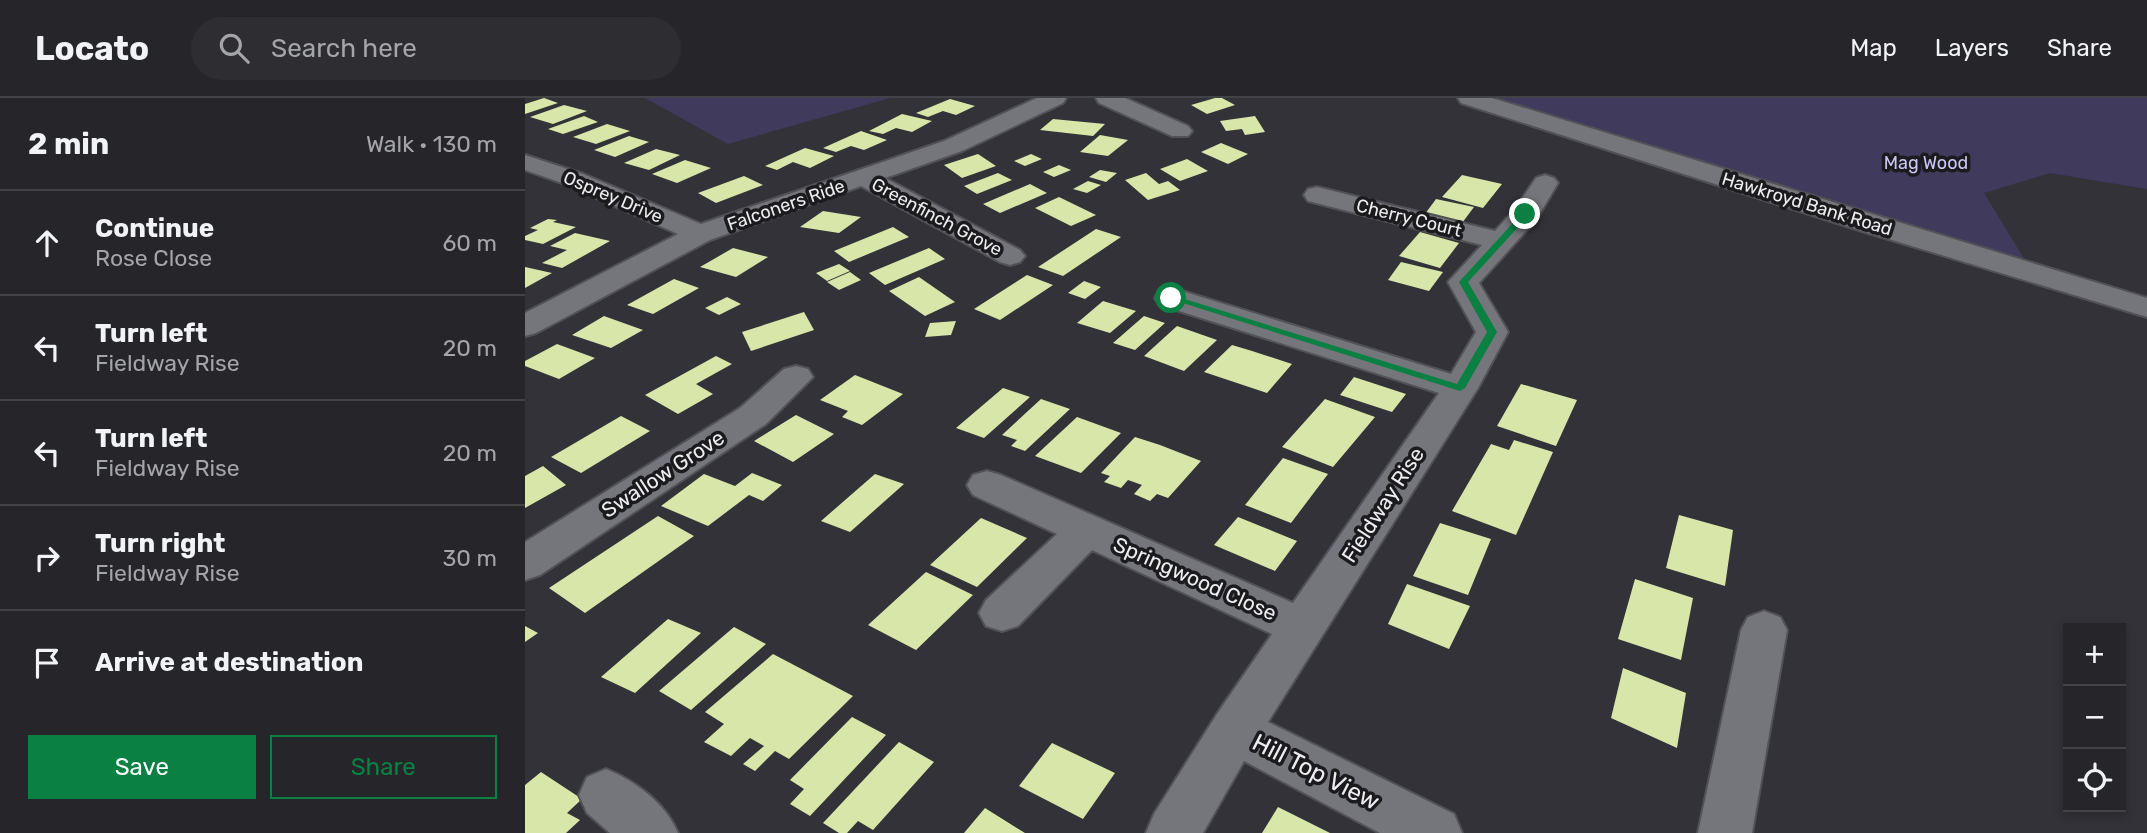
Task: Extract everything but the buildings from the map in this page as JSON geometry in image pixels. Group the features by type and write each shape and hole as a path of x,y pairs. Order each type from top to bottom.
{"street":[{"name":"Falconers Ride","path":"525,326 701,234 953,146 1055,98"},
{"path":"1107,98 1180,131"},
{"name":"Hawkroyd Bank Road","path":"1469,98 1859,221 2147,307"},
{"name":"Osprey Drive","path":"525,162 574,179 701,234"},
{"name":"Greenfinch Grove","path":"865,178 1010,256"},
{"name":"Fieldway Rise","path":"1173,833 1235,730 1460,388 1492,332 1463,282 1525,214 1545,183"},
{"name":"Cherry Court","path":"1317,195 1501,241"},
{"path":"1171,298 1460,388"},
{"name":"Swallow Grove","path":"525,564 753,416 796,377"},
{"name":"Springwood Close","path":"987,485 1303,628"},
{"name":"Springwood Close","path":"1002,613 1087,530"},
{"path":"1725,833 1765,630"},
{"name":"Hill Top View","path":"1235,730 1435,833"},
{"path":"606,795 651,833"}],"green space":[{"path":"645,98 890,98 728,144"},
{"name":"Mag Wood","path":"1493,98 2147,98 2147,189 2050,173 1984,193 2026,262"}],"route":[{"path":"1171,298 1460,388 1492,332 1463,282 1525,214"}]}
